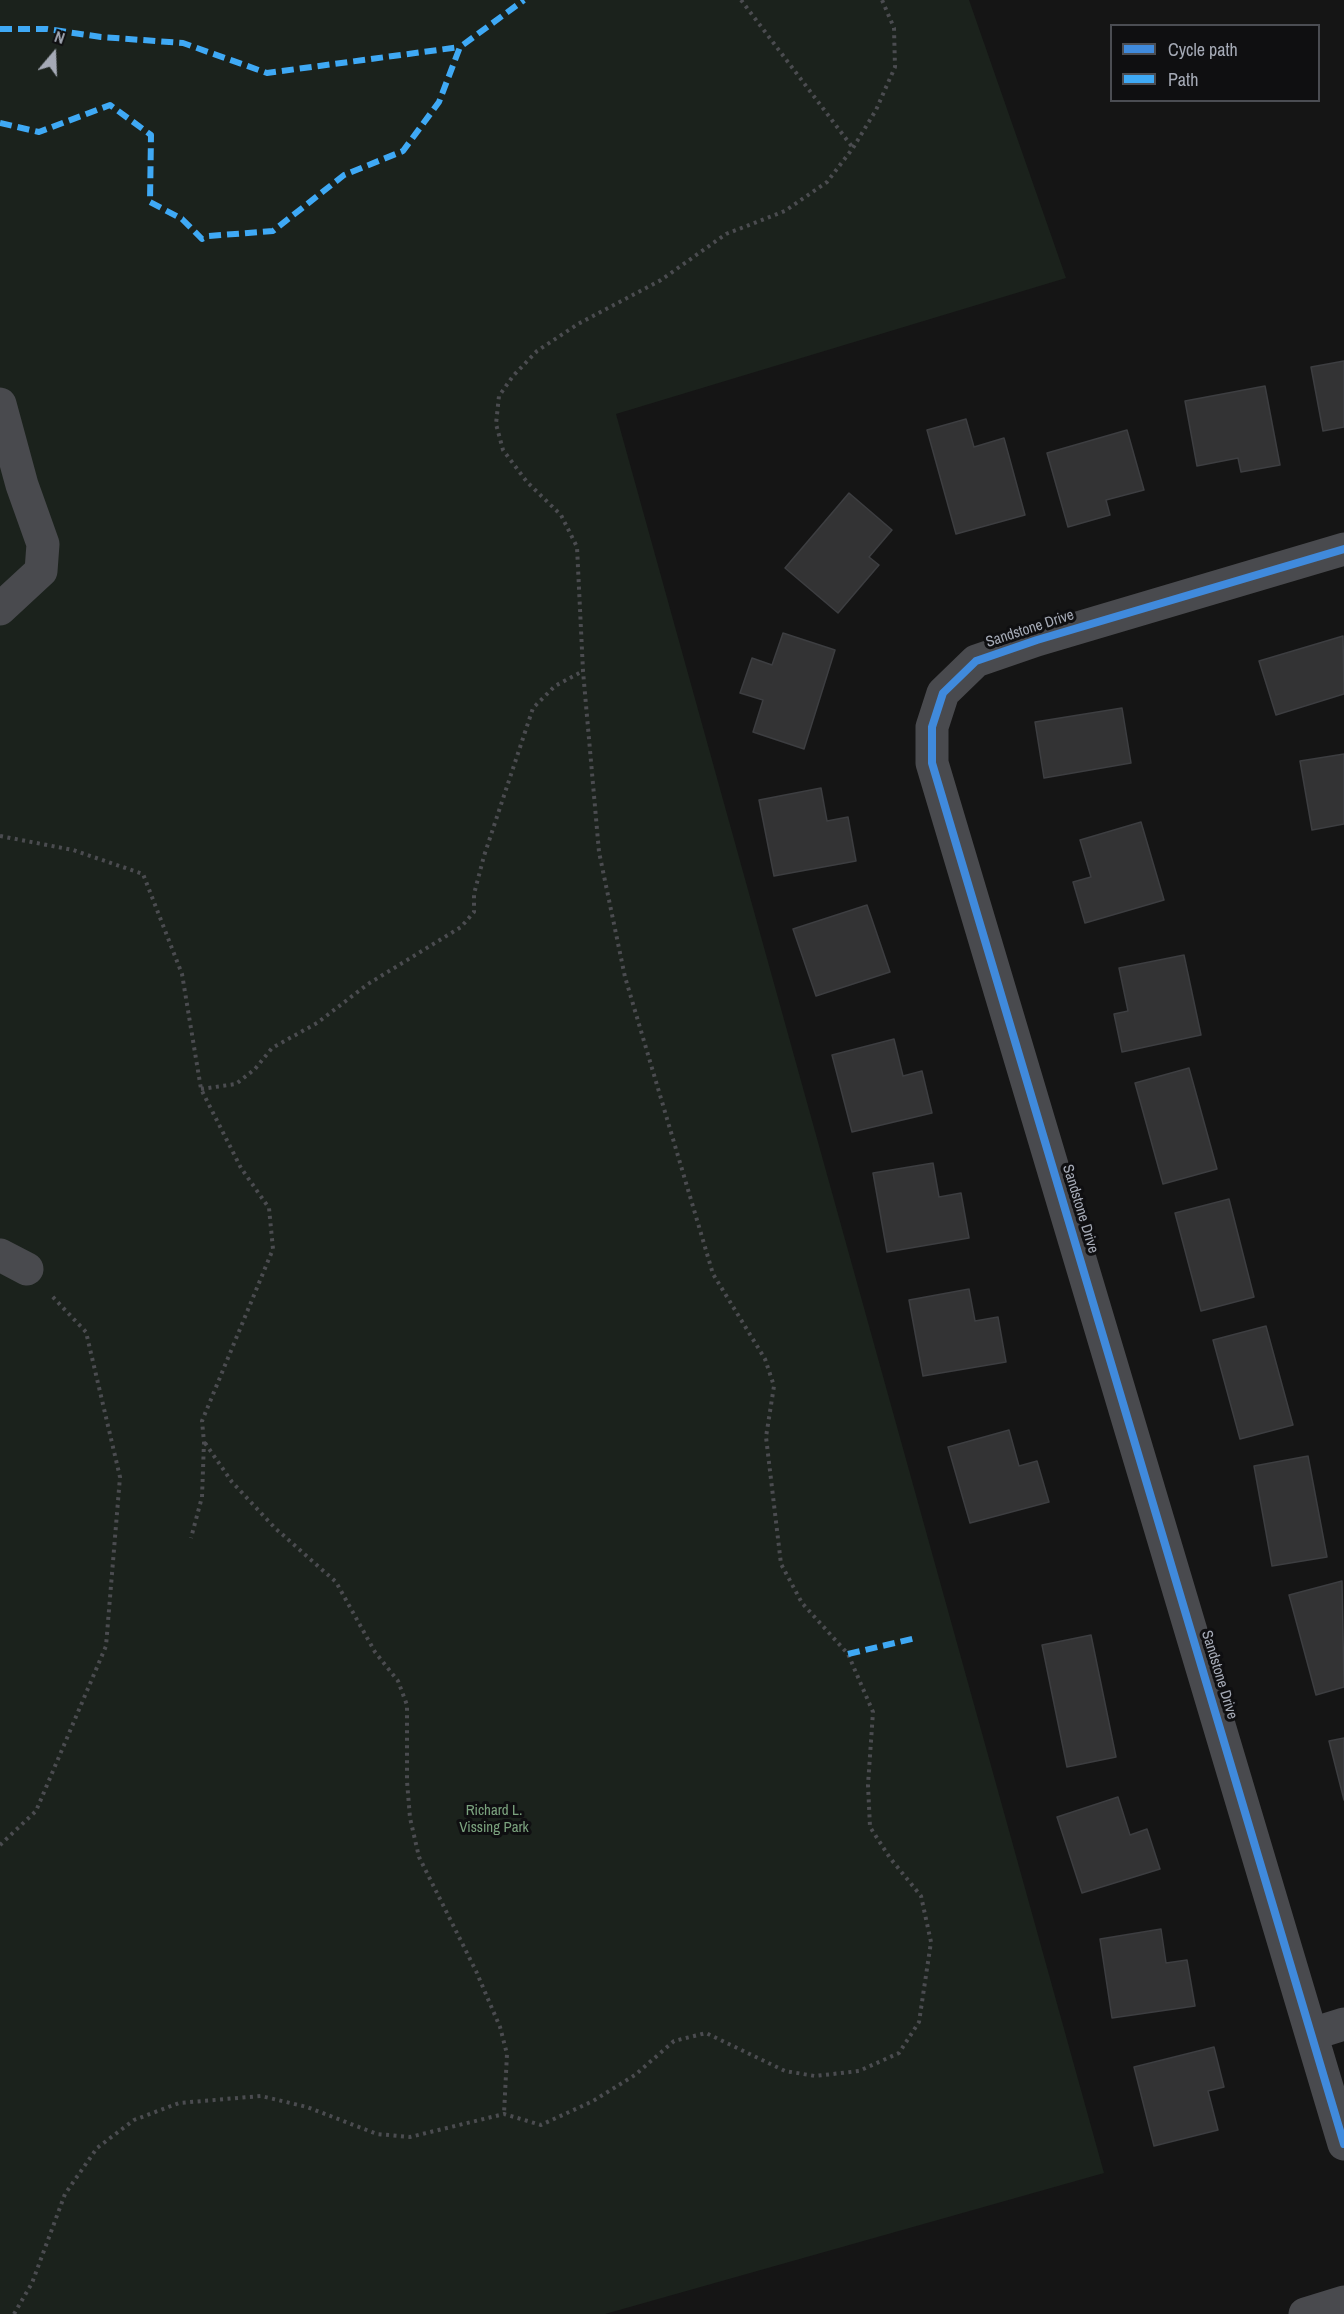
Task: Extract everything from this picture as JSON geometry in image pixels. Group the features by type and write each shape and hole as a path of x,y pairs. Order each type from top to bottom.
{"street":[{"path":"0,404 22,485 43,544 41,571 0,609"},
{"name":"Sandstone Drive","path":"1344,549 1037,640 976,661 943,693 932,727 932,763 1344,2144"},
{"path":"1312,2034 1344,2024"},
{"path":"1305,2314 1344,2302"}],"path":[{"path":"741,0 853,148"},
{"path":"14,2314 32,2283 65,2194 97,2148 134,2120 179,2103 261,2096 307,2107 377,2134 410,2137 504,2114 541,2125 602,2096 635,2074 674,2041 706,2033 785,2071 815,2076 859,2071 899,2053 919,2022 931,1942 921,1896 890,1858 870,1827 868,1785 873,1712 848,1654 802,1603 781,1564 766,1437 774,1386 765,1359 713,1274 625,977 599,852 583,671 577,546 561,515 528,482 503,450 496,424 499,396 513,376 537,351 578,324 661,280 726,234 785,211 827,182 853,148 876,110 895,68 894,28 882,0"},
{"path":"201,1089 236,1084 255,1069 272,1048 317,1023 368,984 461,927 468,920 474,912 474,894 484,856 533,708 555,686 583,671"},
{"path":"0,836 73,850 143,874 182,974 201,1089 241,1168 269,1208 273,1249 202,1421 204,1442 202,1497 191,1538"},
{"path":"0,1845 36,1811 105,1646 120,1477 86,1332 13,1262"},
{"path":"204,1442 232,1482 275,1528 336,1582 375,1652 398,1681 407,1705 407,1781 410,1818 419,1857 476,1971 500,2027 507,2054 504,2114"}],"green space":[{"name":"Richard L. Vissing Park","path":"0,0 969,0 1066,278 616,414 1104,2173 605,2314 0,2314"}],"building":[{"path":"1344,361 1344,427 1323,431 1311,367"},
{"path":"1265,386 1280,465 1241,472 1238,458 1197,466 1185,401"},
{"path":"966,419 974,447 1004,438 1025,515 956,534 927,430"},
{"path":"1127,430 1144,490 1106,500 1110,515 1068,527 1047,453"},
{"path":"849,493 892,530 869,557 879,565 838,613 785,568"},
{"path":"783,633 835,650 804,749 753,732 763,700 740,693 752,658 772,665"},
{"path":"1343,636 1344,694 1276,715 1259,661"},
{"path":"1122,708 1131,763 1044,778 1035,722"},
{"path":"1344,754 1344,824 1312,830 1300,761"},
{"path":"821,788 827,821 848,817 856,861 774,876 759,800"},
{"path":"1141,822 1164,900 1085,923 1073,882 1091,877 1080,840"},
{"path":"867,905 890,972 816,996 793,929"},
{"path":"1184,955 1201,1035 1122,1052 1114,1014 1128,1011 1119,968"},
{"path":"894,1039 903,1076 922,1071 932,1113 852,1132 832,1055"},
{"path":"1189,1068 1217,1169 1163,1184 1135,1083"},
{"path":"933,1163 939,1197 961,1193 969,1238 887,1252 873,1173"},
{"path":"1229,1199 1254,1297 1201,1311 1175,1213"},
{"path":"969,1289 975,1321 998,1317 1006,1362 923,1376 909,1300"},
{"path":"1266,1326 1293,1425 1240,1439 1213,1340"},
{"path":"1009,1430 1019,1466 1037,1461 1049,1502 970,1523 948,1447"},
{"path":"1308,1456 1327,1557 1272,1566 1254,1466"},
{"path":"1342,1581 1344,1687 1316,1695 1289,1595"},
{"path":"1091,1635 1116,1757 1067,1767 1042,1645"},
{"path":"1344,1738 1344,1800 1329,1741"},
{"path":"1118,1797 1130,1835 1147,1829 1160,1869 1082,1893 1057,1817"},
{"path":"1161,1929 1166,1963 1187,1960 1195,2006 1112,2018 1100,1939"},
{"path":"1214,2047 1224,2087 1208,2091 1218,2130 1154,2146 1134,2067"}],"marked path":[{"path":"0,123 39,132 110,105 151,135 150,202 182,219 202,239 209,236 273,231 344,175 403,151 439,102 460,47 524,0"},
{"path":"0,29 47,29 101,37 183,43 267,73 460,47"},
{"path":"848,1654 916,1638"}],"cycle path":[{"path":"1344,549 1037,640 976,661 943,693 932,727 932,763 1344,2144"}]}
